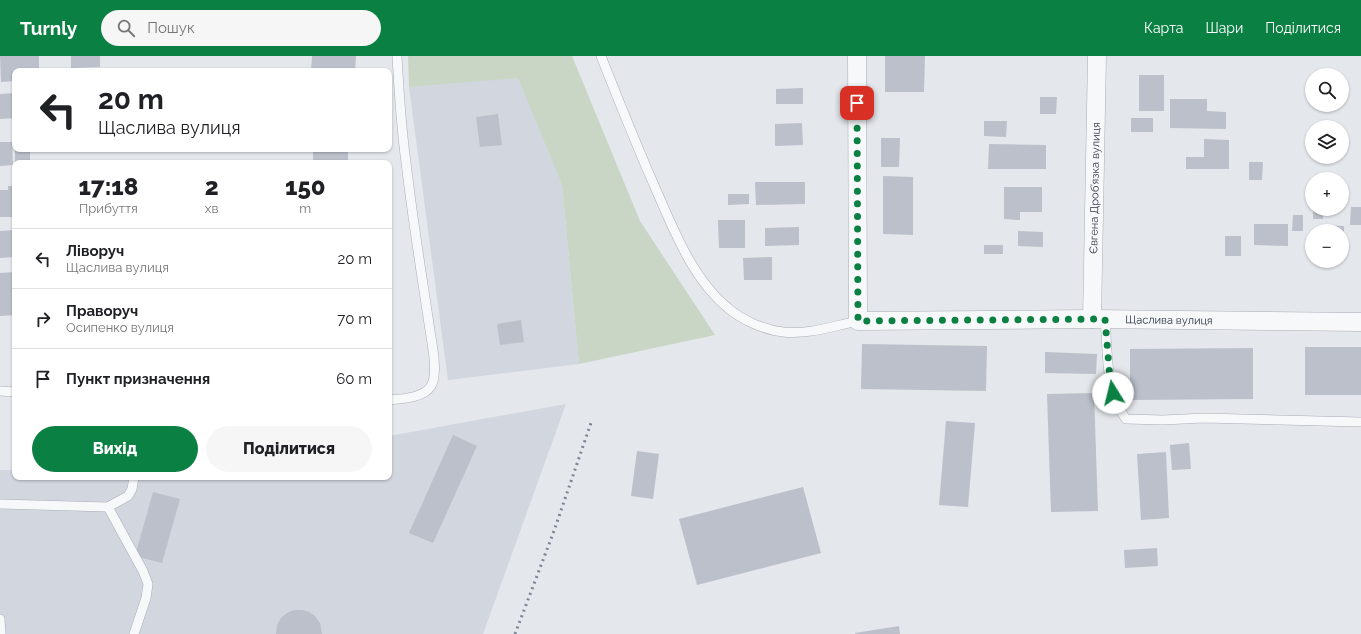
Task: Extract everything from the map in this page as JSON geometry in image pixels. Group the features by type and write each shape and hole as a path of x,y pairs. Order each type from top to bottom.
{"street":[{"path":"857,56 858,321"},
{"name":"Євгена Дроб’язка вулиця","path":"1097,56 1099,319"},
{"name":"Щаслива вулиця","path":"858,321 1099,319 1361,322"}],"lane":[{"path":"392,400 406,398 426,392 431,387 434,373 432,340 406,161 397,56"},
{"path":"601,56 629,128 677,235 695,268 708,287 719,299 728,308 749,321 782,332 817,330 858,321"},
{"path":"1099,319 1113,393 1120,411 1126,419 1163,420 1204,418 1361,422"},
{"path":"0,391 12,392"},
{"path":"0,504 108,507 128,496 132,490 134,480"},
{"path":"108,507 143,571 148,584 146,598 134,634"},
{"path":"0,619 0,634"}],"shaded area":[{"path":"518,77 562,185 579,364 448,380 409,87"},
{"path":"566,404 483,634 0,634 0,470 12,470 12,480 392,480 392,435"}],"green space":[{"path":"408,56 572,56 640,221 715,335 579,364 562,185 518,78 409,87"}],"building":[{"path":"0,56 39,56 39,68 12,68 12,81 1,82"},
{"path":"71,56 100,56 100,67 71,68"},
{"path":"312,56 356,56 355,68 311,68"},
{"path":"885,56 925,56 924,92 885,92"},
{"path":"1139,75 1164,75 1164,111 1139,111"},
{"path":"803,88 803,104 776,104 776,89"},
{"path":"12,93 12,118 0,119 0,94"},
{"path":"1040,97 1057,97 1056,114 1040,114"},
{"path":"1170,99 1207,99 1207,111 1226,112 1226,129 1170,128"},
{"path":"498,114 502,145 480,147 476,117"},
{"path":"1131,118 1153,118 1153,132 1131,132"},
{"path":"984,121 1007,121 1006,137 984,136"},
{"path":"802,123 803,145 775,146 775,124"},
{"path":"881,138 900,138 899,167 881,167"},
{"path":"1204,139 1229,140 1229,169 1186,169 1186,157 1204,157"},
{"path":"0,142 12,142 12,165 0,166"},
{"path":"989,144 1046,145 1046,169 988,169"},
{"path":"15,152 30,152 30,160 15,160"},
{"path":"313,152 348,152 348,160 313,160"},
{"path":"1249,162 1263,162 1262,180 1249,180"},
{"path":"883,176 913,177 913,235 883,234"},
{"path":"755,182 805,182 805,204 756,205"},
{"path":"8,186 12,186 12,217 0,217 0,190 8,190"},
{"path":"1004,187 1042,187 1042,212 1020,212 1020,220 1004,219"},
{"path":"728,194 749,194 749,204 728,205"},
{"path":"1351,207 1361,207 1361,225 1350,225"},
{"path":"1293,215 1303,215 1303,231 1292,231"},
{"path":"1313,216 1323,216 1323,219 1313,219"},
{"path":"718,220 745,220 745,248 719,248"},
{"path":"1254,224 1288,224 1288,246 1254,245"},
{"path":"799,227 799,245 765,246 765,228"},
{"path":"12,230 12,257 0,258 0,231"},
{"path":"1018,231 1043,232 1043,247 1018,246"},
{"path":"1225,236 1241,236 1241,256 1225,256"},
{"path":"984,245 1003,245 1003,254 984,254"},
{"path":"772,257 772,280 744,280 743,258"},
{"path":"12,272 12,315 0,316 0,273"},
{"path":"521,320 524,342 500,345 497,324"},
{"path":"862,344 987,346 986,391 861,389"},
{"path":"1305,347 1361,347 1361,395 1305,395"},
{"path":"1253,348 1253,399 1130,400 1130,349"},
{"path":"1045,352 1097,354 1096,374 1045,373"},
{"path":"1094,393 1098,511 1051,512 1047,394"},
{"path":"946,421 975,423 968,507 939,505"},
{"path":"453,435 477,446 433,543 409,533"},
{"path":"1189,443 1191,469 1172,470 1170,445"},
{"path":"637,451 659,454 653,499 631,496"},
{"path":"1166,452 1169,518 1141,520 1137,454"},
{"path":"803,487 821,553 697,585 679,519"},
{"path":"153,492 180,499 162,563 135,556"},
{"path":"1157,548 1158,566 1125,568 1124,550"},
{"path":"294,610 309,612 315,616 320,623 322,634 276,634 277,625 281,618"},
{"path":"899,626 900,634 855,634 855,633"}],"railway":[{"path":"515,634 554,531 592,420"}],"route":[{"path":"857,103 858,321 1105,319 1110,379 1113,393"}]}
